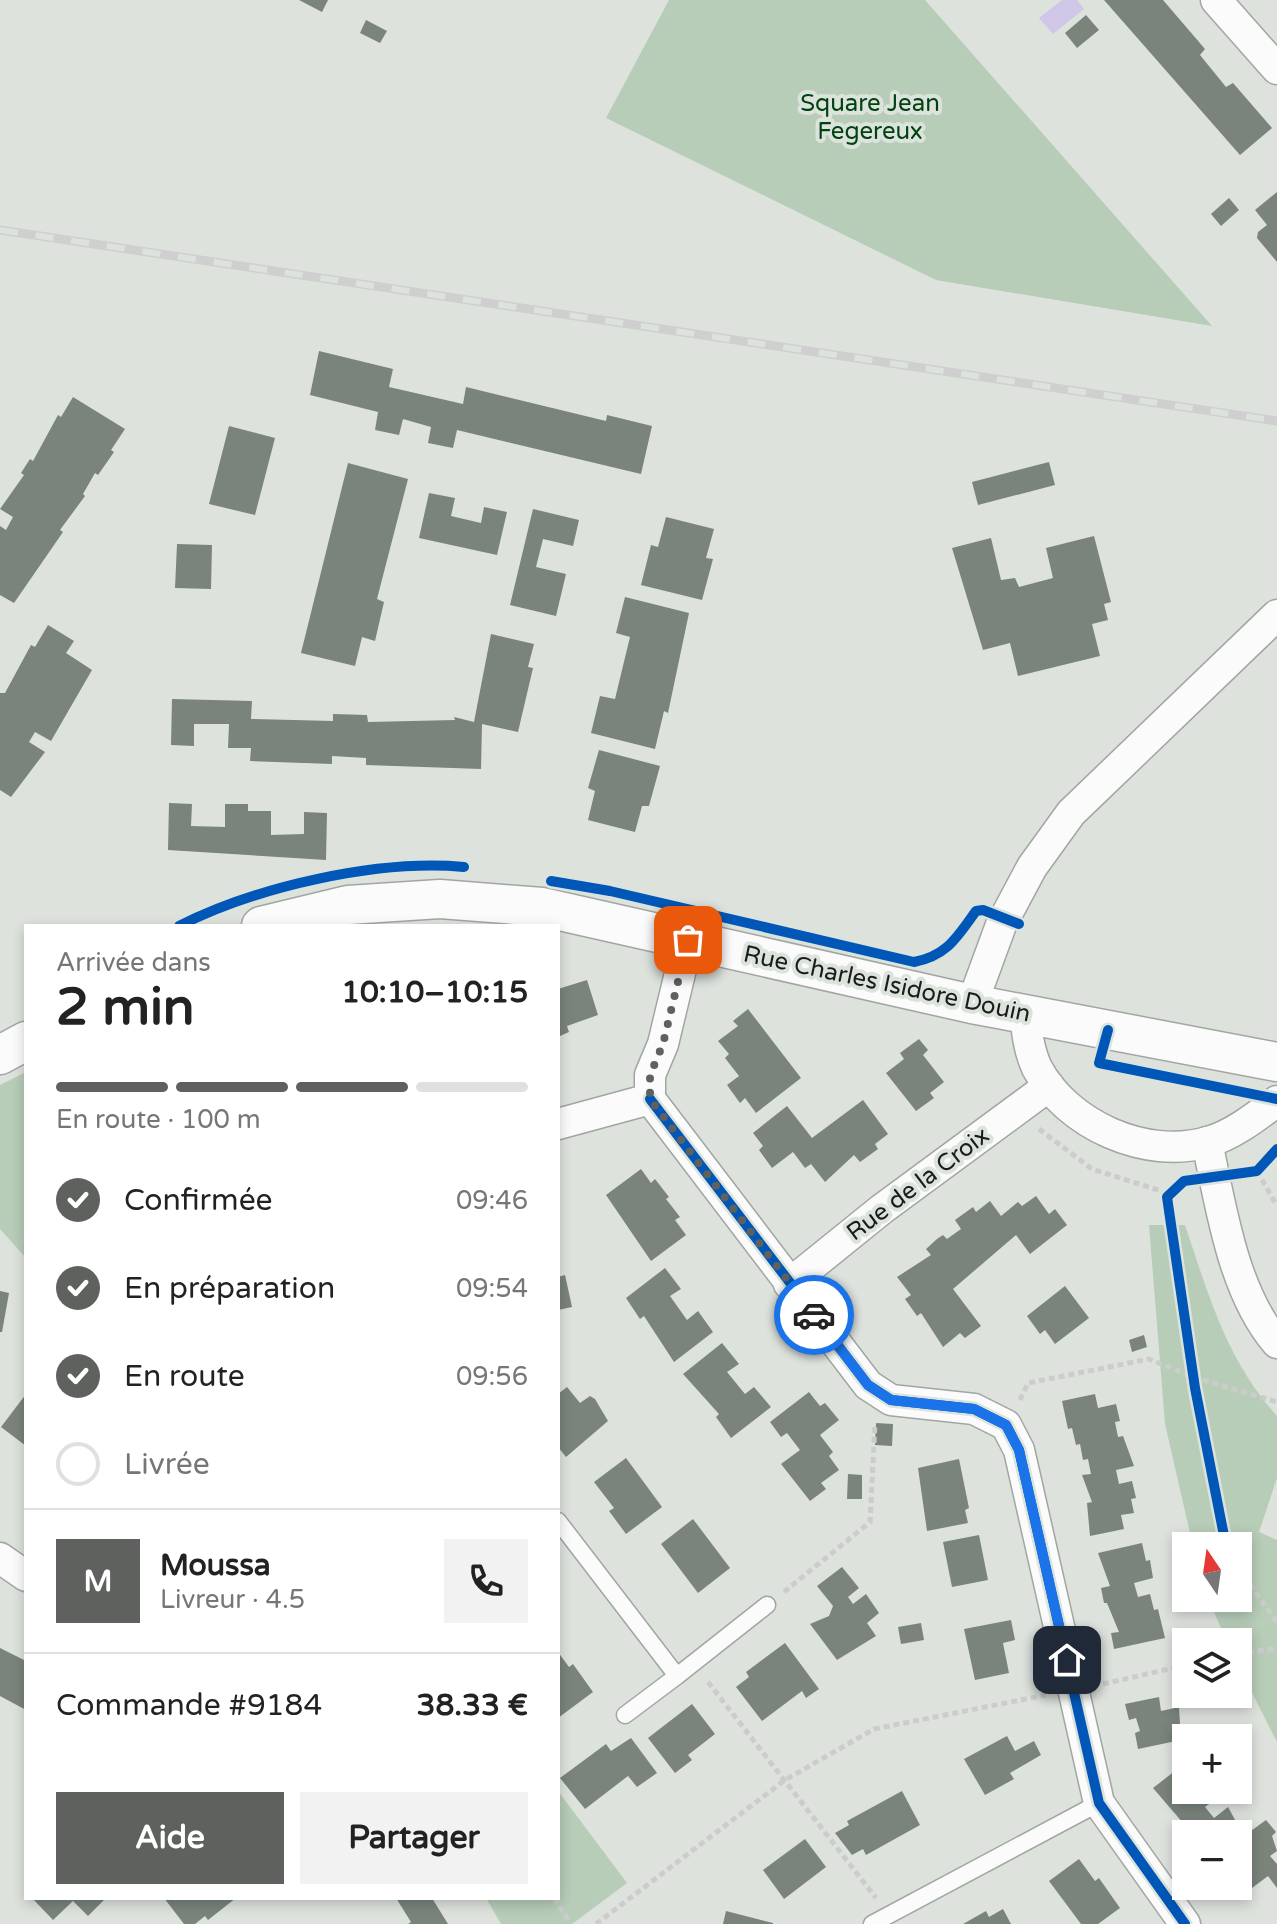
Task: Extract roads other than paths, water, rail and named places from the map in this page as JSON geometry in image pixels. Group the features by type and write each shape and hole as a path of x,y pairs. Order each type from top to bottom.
{"street":[{"path":"1216,0 1277,69"},
{"path":"972,1004 1004,919 1032,867 1071,813 1277,615"},
{"name":"Rue Charles Isidore Douin","path":"269,924 348,905 440,899 542,907 972,1004 1277,1062"},
{"path":"688,940 663,1044 650,1075 650,1099 789,1284 875,1390 891,1400 974,1409 1006,1425 1019,1450 1099,1803 1185,1924"},
{"path":"1025,1014 1030,1050 1049,1086 1076,1113 1110,1134 1160,1146 1207,1142 1253,1119 1277,1101"},
{"path":"0,1055 24,1042"},
{"name":"Rue de la Croix","path":"789,1284 882,1209 1049,1086"},
{"path":"560,1123 650,1099"},
{"path":"1207,1142 1237,1262 1261,1324 1277,1343"},
{"path":"0,1558 24,1575"}],"lane":[{"path":"560,1524 677,1676"},
{"path":"625,1715 767,1605"},
{"path":"872,1924 1099,1803"}],"railway":[{"path":"0,230 1277,421"}],"park label":[{"name":"Square Jean Fegereux","path":"870,117"}]}
